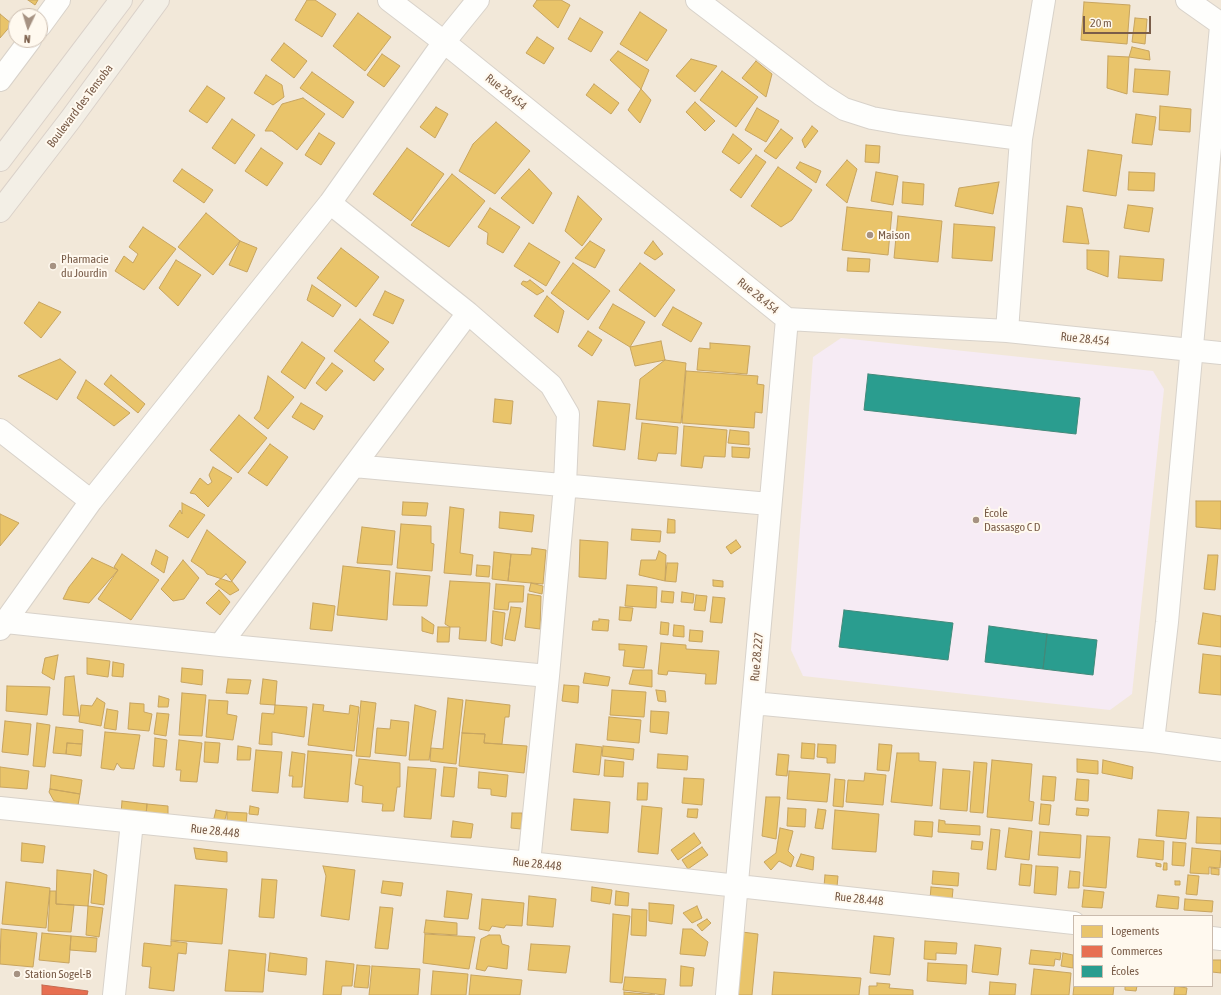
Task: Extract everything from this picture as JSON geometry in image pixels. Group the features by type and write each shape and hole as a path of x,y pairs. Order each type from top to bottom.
{"main road":[{"path":"0,160 121,0"},
{"name":"Boulevard des Tensoba","path":"0,211 70,120 158,0"}],"street":[{"path":"48,15 59,0"},
{"name":"Rue 28.454","path":"389,0 444,42 786,319 1006,330 1221,353"},
{"path":"3,626 91,501 330,202 444,42 478,0"},
{"path":"1006,330 1021,140 1044,0"},
{"path":"1153,741 1167,622 1192,350 1214,187 1221,25 1187,0"},
{"path":"707,3 822,95 844,109 872,118 900,123 1021,140"},
{"path":"0,80 24,48"},
{"path":"330,202 468,314 552,385 568,414 565,485 529,863"},
{"path":"220,644 468,314"},
{"name":"Rue 28.227","path":"727,995 786,319"},
{"path":"0,430 91,501"},
{"path":"354,466 770,504"},
{"path":"3,626 220,644 548,676"},
{"path":"753,703 1153,741 1221,750"},
{"name":"Rue 28.448","path":"0,808 529,863 1073,923"},
{"path":"114,995 132,822"}],"shaded area":[{"path":"0,0 1221,0 1221,995 0,995"},
{"name":"École Dassasgo C D","path":"841,338 1153,371 1164,389 1132,694 1110,710 803,676 791,650 813,357"}],"building: Logements":[{"path":"28,0 38,0 35,5"},
{"path":"307,0 315,0 336,14 322,37 295,20"},
{"path":"537,0 561,0 570,5 558,28 533,6"},
{"path":"1084,2 1130,5 1127,44 1081,40"},
{"path":"640,12 667,30 647,61 620,44"},
{"path":"358,13 391,37 365,71 333,46"},
{"path":"0,14 8,21 8,29 0,38"},
{"path":"580,18 603,32 591,52 568,39"},
{"path":"1135,18 1147,19 1145,44 1132,42"},
{"path":"537,37 554,48 544,64 526,53"},
{"path":"284,43 307,61 294,78 271,60"},
{"path":"1132,47 1149,51 1150,60 1129,57"},
{"path":"618,51 649,70 641,89 610,60"},
{"path":"382,54 400,66 384,87 367,75"},
{"path":"1108,56 1129,57 1127,94 1107,88"},
{"path":"691,59 717,66 695,92 676,76"},
{"path":"756,61 772,74 766,97 742,78"},
{"path":"1135,69 1170,71 1168,95 1133,92"},
{"path":"722,71 758,97 736,127 700,100"},
{"path":"312,72 354,102 343,118 300,88"},
{"path":"266,75 282,85 284,97 273,105 254,93"},
{"path":"594,84 619,103 611,114 586,95"},
{"path":"207,86 225,98 207,123 189,111"},
{"path":"641,89 651,100 640,123 628,110"},
{"path":"303,98 325,114 297,150 272,131 265,131 282,104"},
{"path":"695,102 715,121 705,131 686,112"},
{"path":"1160,106 1191,109 1190,132 1159,130"},
{"path":"436,107 448,114 435,138 420,127"},
{"path":"757,108 779,121 766,142 745,130"},
{"path":"1136,114 1156,117 1152,145 1132,143"},
{"path":"232,119 255,135 235,164 212,148"},
{"path":"496,122 530,151 495,194 459,171 473,144"},
{"path":"812,126 818,131 805,148 802,140"},
{"path":"781,129 793,138 776,159 764,151"},
{"path":"319,133 335,143 321,165 305,155"},
{"path":"733,134 752,149 739,164 722,152"},
{"path":"866,145 880,146 879,163 865,162"},
{"path":"261,148 283,163 267,186 245,171"},
{"path":"407,148 444,174 411,221 373,194"},
{"path":"1088,150 1122,155 1116,196 1083,191"},
{"path":"756,155 766,162 741,198 730,190"},
{"path":"847,160 857,169 847,203 826,185"},
{"path":"800,162 821,171 816,183 796,168"},
{"path":"778,167 812,190 792,220 781,227 751,206"},
{"path":"182,169 213,190 204,203 173,181"},
{"path":"529,169 552,193 533,224 501,198"},
{"path":"876,172 898,176 893,205 871,201"},
{"path":"1129,172 1155,173 1154,191 1128,190"},
{"path":"452,174 485,201 449,247 411,225"},
{"path":"903,182 924,184 923,205 902,203"},
{"path":"999,182 993,214 955,206 959,188"},
{"path":"578,196 602,219 582,246 565,231"},
{"path":"1128,205 1153,208 1149,232 1124,228"},
{"path":"1067,206 1082,208 1089,244 1063,242"},
{"path":"847,207 892,212 888,255 842,250"},
{"path":"490,208 520,227 503,253 487,244 488,233 478,227"},
{"path":"206,213 240,241 213,275 178,247"},
{"path":"898,216 942,221 938,262 894,258"},
{"path":"954,224 995,227 992,261 952,258"},
{"path":"143,227 176,249 144,290 115,271 124,256 133,263 138,254 129,247"},
{"path":"240,241 257,248 247,272 229,265"},
{"path":"590,241 605,250 595,268 575,258"},
{"path":"653,241 663,254 655,260 644,253"},
{"path":"529,243 560,262 546,286 514,266"},
{"path":"341,248 379,277 356,307 317,278"},
{"path":"1087,250 1109,251 1108,277 1087,269"},
{"path":"1120,256 1164,259 1162,281 1118,278"},
{"path":"848,258 870,259 869,272 847,271"},
{"path":"176,260 201,275 178,306 159,288"},
{"path":"573,263 610,291 588,320 551,293"},
{"path":"640,263 675,290 655,317 619,290"},
{"path":"530,280 544,291 537,295 521,284 523,281 527,282"},
{"path":"312,285 341,305 333,317 307,300"},
{"path":"385,291 404,300 393,324 373,315"},
{"path":"547,296 564,311 558,333 534,316"},
{"path":"39,302 61,312 41,338 24,323"},
{"path":"613,304 645,322 630,347 599,328"},
{"path":"673,307 702,323 691,342 662,325"},
{"path":"360,319 389,342 374,361 384,369 374,381 334,351"},
{"path":"588,331 602,340 592,356 578,346"},
{"path":"661,341 665,360 635,366 630,347"},
{"path":"302,342 325,358 305,389 281,372"},
{"path":"710,343 750,346 747,374 697,370 699,348 710,349"},
{"path":"60,359 76,372 57,400 18,376"},
{"path":"665,360 686,363 681,423 636,419 640,379"},
{"path":"332,363 343,371 326,391 316,383"},
{"path":"686,371 758,376 757,384 764,385 762,413 755,412 754,428 682,423"},
{"path":"111,375 145,404 138,413 104,384"},
{"path":"268,376 294,397 268,429 254,418 260,410"},
{"path":"86,380 130,413 114,426 77,398"},
{"path":"495,399 513,401 511,424 493,422"},
{"path":"598,401 630,404 625,450 593,446"},
{"path":"301,403 323,416 314,430 292,417"},
{"path":"239,415 267,438 238,473 210,450"},
{"path":"642,423 678,427 676,454 658,453 656,461 638,459"},
{"path":"684,426 727,430 725,457 704,456 702,468 681,466"},
{"path":"730,430 749,432 749,445 728,443"},
{"path":"270,444 288,457 267,486 248,473"},
{"path":"732,447 750,448 749,458 732,457"},
{"path":"213,467 232,478 208,507 195,494 190,493 200,478 208,485 212,482 209,475"},
{"path":"1196,501 1221,501 1221,529 1196,527"},
{"path":"403,502 428,503 426,516 402,515"},
{"path":"182,503 205,515 188,538 169,526 180,510 182,514"},
{"path":"450,507 464,509 460,553 473,555 471,575 444,573"},
{"path":"500,512 534,515 532,532 499,528"},
{"path":"0,514 19,523 0,546"},
{"path":"668,519 675,520 675,533 667,533"},
{"path":"401,524 431,526 431,543 434,544 432,571 397,568"},
{"path":"362,527 395,531 392,565 357,563"},
{"path":"632,529 661,531 660,542 631,540"},
{"path":"207,530 246,562 231,582 207,574 204,570 191,561"},
{"path":"580,540 608,542 606,579 579,577"},
{"path":"736,540 741,547 731,554 726,547"},
{"path":"532,548 546,550 543,584 508,581 511,554 531,555"},
{"path":"156,550 168,557 164,573 151,564"},
{"path":"659,551 666,555 665,581 639,575 641,560 656,560"},
{"path":"494,552 511,554 508,581 492,579"},
{"path":"122,554 159,580 131,620 98,599 118,570 114,567"},
{"path":"1208,555 1218,555 1215,590 1204,589"},
{"path":"92,558 118,570 89,603 63,599 69,587"},
{"path":"183,560 199,578 184,599 173,601 161,589"},
{"path":"667,563 678,563 676,582 665,581"},
{"path":"477,565 490,566 489,577 476,576"},
{"path":"343,566 390,571 387,620 337,615"},
{"path":"396,573 430,576 427,606 393,605"},
{"path":"226,574 239,590 230,595 215,584"},
{"path":"713,580 723,581 723,587 713,586"},
{"path":"450,581 490,583 486,641 459,639 460,627 450,627 445,624"},
{"path":"531,583 543,586 542,594 529,591"},
{"path":"496,584 524,586 523,602 509,602 508,610 494,609"},
{"path":"627,585 657,587 656,608 625,606"},
{"path":"219,590 230,602 220,615 206,603"},
{"path":"662,591 674,592 673,603 661,602"},
{"path":"682,592 694,594 693,603 681,602"},
{"path":"528,594 541,596 540,629 525,627"},
{"path":"696,595 707,596 705,611 694,610"},
{"path":"713,597 725,598 722,623 710,622"},
{"path":"313,603 335,606 332,631 310,629"},
{"path":"511,607 521,608 515,641 505,639"},
{"path":"620,607 633,608 631,621 619,620"},
{"path":"493,611 505,613 502,646 491,643"},
{"path":"1203,613 1221,616 1221,647 1198,644"},
{"path":"422,617 434,625 433,634 422,631"},
{"path":"599,619 609,620 608,631 592,630 593,621 599,621"},
{"path":"661,622 669,623 668,635 660,634"},
{"path":"674,625 684,626 684,637 673,636"},
{"path":"438,627 450,627 449,642 437,642"},
{"path":"690,630 703,631 702,642 689,641"},
{"path":"661,643 686,645 686,649 719,651 716,684 705,684 706,674 668,671 667,675 658,674"},
{"path":"619,644 647,646 644,668 623,666 625,650 619,650"},
{"path":"1203,654 1221,656 1221,695 1199,693"},
{"path":"58,655 54,680 42,673 45,658"},
{"path":"87,658 110,661 108,677 87,674"},
{"path":"113,662 124,664 123,677 112,676"},
{"path":"182,668 203,670 202,685 181,682"},
{"path":"633,670 652,670 652,687 629,684"},
{"path":"585,673 610,677 608,686 583,683"},
{"path":"74,676 79,716 63,715 65,677"},
{"path":"228,679 251,680 248,694 226,693"},
{"path":"263,679 277,681 275,705 260,704"},
{"path":"564,685 579,686 578,703 562,701"},
{"path":"7,686 50,687 47,715 6,711"},
{"path":"612,690 646,692 644,717 610,715"},
{"path":"656,690 665,691 666,702 658,701"},
{"path":"182,693 206,695 202,736 179,735"},
{"path":"159,696 169,699 168,707 158,707"},
{"path":"97,698 105,703 101,726 79,722 81,705 92,706"},
{"path":"448,698 463,700 456,764 430,761 431,748 443,749"},
{"path":"209,700 228,701 227,714 237,716 233,740 206,737"},
{"path":"466,700 510,705 509,717 505,717 502,744 484,743 485,734 462,733"},
{"path":"361,701 376,703 370,757 356,756"},
{"path":"130,703 144,704 144,712 152,714 149,731 128,729"},
{"path":"313,704 324,705 323,711 349,714 350,705 359,707 354,751 308,745"},
{"path":"275,705 307,707 304,737 272,732 272,745 259,744 262,713 274,714"},
{"path":"415,705 436,711 429,760 409,760"},
{"path":"107,709 118,711 116,730 104,728"},
{"path":"651,711 669,712 667,734 650,732"},
{"path":"157,713 169,714 166,736 154,734"},
{"path":"609,717 641,720 639,743 607,740"},
{"path":"391,720 409,722 406,756 375,753 377,728 390,729"},
{"path":"5,721 31,724 28,755 2,752"},
{"path":"37,723 50,725 45,767 33,766"},
{"path":"56,727 83,730 82,744 67,743 66,754 53,753"},
{"path":"105,732 140,735 134,769 121,768 117,763 114,770 101,768"},
{"path":"462,733 485,734 484,743 527,746 524,773 459,766"},
{"path":"155,738 167,740 164,767 153,766"},
{"path":"179,740 202,743 197,782 180,781 181,770 176,770"},
{"path":"205,742 220,743 218,763 204,762"},
{"path":"67,743 82,744 81,756 66,754"},
{"path":"802,743 815,744 814,759 801,758"},
{"path":"576,744 602,747 599,775 573,772"},
{"path":"818,744 836,745 835,763 827,763 827,758 817,757"},
{"path":"879,744 892,745 889,771 877,770"},
{"path":"238,746 251,748 250,760 237,760"},
{"path":"603,746 634,749 633,760 602,756"},
{"path":"256,750 282,752 278,793 252,791"},
{"path":"308,751 352,755 348,802 304,798"},
{"path":"292,752 305,754 302,787 292,787 293,776 289,776"},
{"path":"897,753 919,753 919,761 936,762 932,806 891,802"},
{"path":"658,754 688,756 687,770 657,768"},
{"path":"778,754 789,755 787,776 776,775"},
{"path":"359,759 400,763 400,787 397,787 394,811 382,811 383,804 362,802 363,786 355,784"},
{"path":"1077,759 1098,761 1098,774 1077,772"},
{"path":"605,760 624,762 623,777 604,776"},
{"path":"992,760 1032,764 1029,801 1034,802 1032,821 987,817"},
{"path":"1103,760 1133,767 1132,779 1102,773"},
{"path":"974,762 987,763 983,813 970,812"},
{"path":"0,767 29,771 27,789 0,787"},
{"path":"408,767 436,769 431,819 404,817"},
{"path":"444,767 457,768 454,797 441,796"},
{"path":"943,769 970,771 967,811 940,809"},
{"path":"789,771 830,774 827,802 787,799"},
{"path":"479,772 508,775 506,797 491,795 491,789 478,788"},
{"path":"865,773 886,775 883,805 846,802 848,780 864,781"},
{"path":"51,775 82,780 80,794 50,789"},
{"path":"1043,776 1056,777 1054,801 1041,800"},
{"path":"684,778 704,779 702,805 682,803"},
{"path":"835,779 845,780 843,807 833,806"},
{"path":"1077,779 1089,780 1088,801 1075,800"},
{"path":"638,783 648,783 647,800 637,800"},
{"path":"50,789 80,794 78,805 54,801 49,792"},
{"path":"766,797 780,797 776,839 762,836"},
{"path":"574,799 610,802 608,833 571,830"},
{"path":"122,801 147,804 146,815 121,814"},
{"path":"147,804 168,806 168,817 146,815"},
{"path":"1041,804 1051,805 1049,825 1039,824"},
{"path":"250,806 259,808 258,815 249,814"},
{"path":"642,806 662,808 658,854 638,852"},
{"path":"788,808 806,809 805,827 787,826"},
{"path":"1077,808 1089,809 1088,816 1076,815"},
{"path":"688,809 698,809 697,818 687,817"},
{"path":"818,809 826,810 823,829 815,828"},
{"path":"216,810 227,812 224,823 213,822"},
{"path":"835,810 879,814 876,852 832,849"},
{"path":"1158,810 1189,812 1186,839 1156,836"},
{"path":"227,812 247,813 246,826 227,824"},
{"path":"512,813 522,813 521,829 511,828"},
{"path":"1197,817 1221,818 1221,844 1196,843"},
{"path":"939,820 945,821 945,824 980,826 980,835 938,832"},
{"path":"453,821 473,824 471,838 451,837"},
{"path":"915,821 933,822 932,837 914,835"},
{"path":"780,828 793,831 788,851 794,857 791,867 779,861 771,870 764,862 776,853"},
{"path":"1009,828 1032,831 1029,860 1005,857"},
{"path":"991,829 1000,830 996,870 987,869"},
{"path":"1040,832 1081,835 1080,858 1038,855"},
{"path":"694,833 701,843 678,860 671,850"},
{"path":"1087,836 1110,837 1106,888 1083,886"},
{"path":"1139,839 1164,841 1163,860 1137,857"},
{"path":"972,841 983,842 982,850 971,849"},
{"path":"1173,842 1186,843 1184,866 1172,865"},
{"path":"22,843 45,846 43,863 21,861"},
{"path":"702,847 708,855 688,869 682,860"},
{"path":"194,848 227,852 227,862 196,859"},
{"path":"1192,848 1221,851 1220,868 1209,867 1209,874 1190,873"},
{"path":"801,854 814,857 813,870 796,866"},
{"path":"1156,863 1161,864 1161,867 1156,866"},
{"path":"1164,863 1167,863 1167,870 1163,870"},
{"path":"1021,864 1032,865 1030,886 1019,885"},
{"path":"323,866 355,870 349,920 321,916 326,876"},
{"path":"1036,866 1058,867 1056,895 1034,893"},
{"path":"1211,868 1219,869 1219,875 1211,874"},
{"path":"57,870 91,874 88,906 56,904"},
{"path":"94,870 107,875 104,905 91,903"},
{"path":"933,871 959,873 958,886 932,884"},
{"path":"1070,871 1080,872 1079,888 1068,888"},
{"path":"825,875 838,876 837,887 824,886"},
{"path":"1188,875 1199,876 1197,895 1186,894"},
{"path":"262,879 277,880 274,918 259,917"},
{"path":"383,881 403,883 401,896 381,893"},
{"path":"1175,881 1180,881 1180,885 1175,885"},
{"path":"6,882 50,888 46,928 2,924"},
{"path":"175,885 227,889 222,944 171,940"},
{"path":"592,887 612,890 610,904 591,901"},
{"path":"931,887 953,889 952,900 930,899"},
{"path":"1084,890 1104,892 1102,908 1082,907"},
{"path":"50,891 56,891 56,904 74,905 71,932 48,931"},
{"path":"447,891 472,894 468,919 444,917"},
{"path":"616,891 629,893 628,906 615,905"},
{"path":"1158,895 1179,897 1178,909 1156,907"},
{"path":"529,896 556,899 553,927 527,925"},
{"path":"482,899 524,903 522,926 506,925 504,928 492,926 489,931 479,929"},
{"path":"1185,899 1213,901 1212,912 1184,910"},
{"path":"649,903 674,905 672,924 649,921"},
{"path":"88,906 103,908 99,937 86,935"},
{"path":"697,906 702,918 692,923 683,913"},
{"path":"380,907 393,908 388,949 375,948"},
{"path":"632,909 647,910 646,936 631,935"},
{"path":"613,914 630,916 622,983 610,982"},
{"path":"707,919 711,923 702,931 697,925"},
{"path":"426,920 457,923 457,935 424,933"},
{"path":"1,929 37,933 33,967 0,964"},
{"path":"683,929 692,929 708,942 705,956 680,954"},
{"path":"742,932 758,934 752,995 736,995"},
{"path":"42,933 71,936 69,963 39,960"},
{"path":"425,934 475,937 469,969 423,963"},
{"path":"489,935 500,935 502,944 509,946 507,969 488,966 485,971 476,969 481,939"},
{"path":"71,936 97,938 96,952 70,950"},
{"path":"874,936 894,938 890,975 870,973"},
{"path":"171,941 187,943 186,954 178,953 174,991 149,988 151,967 142,966 144,943 171,946"},
{"path":"925,941 957,943 956,954 936,953 936,960 924,959"},
{"path":"531,944 570,946 566,973 528,970"},
{"path":"975,945 1001,948 998,975 972,972"},
{"path":"229,950 266,954 263,992 225,991"},
{"path":"1031,950 1061,953 1060,960 1055,959 1054,966 1029,964"},
{"path":"270,953 307,958 306,975 268,971"},
{"path":"1063,953 1073,955 1073,968 1061,966"},
{"path":"1213,960 1221,960 1221,973 1213,972"},
{"path":"326,961 354,964 352,986 342,986 341,995 323,995"},
{"path":"928,963 967,965 966,984 927,981"},
{"path":"357,965 370,966 368,988 354,987"},
{"path":"372,966 420,969 418,995 369,995"},
{"path":"681,966 694,968 692,986 680,986"},
{"path":"1034,969 1071,973 1069,995 1031,995"},
{"path":"433,971 468,974 466,995 431,995"},
{"path":"774,972 861,978 859,995 772,995"},
{"path":"471,975 522,980 520,995 469,995"},
{"path":"625,977 666,979 664,995 623,990"},
{"path":"990,982 1016,984 1015,995 989,995"},
{"path":"877,983 890,984 889,988 913,990 913,995 869,995 869,986 877,986"},
{"path":"1074,987 1114,987 1113,995 1073,995"},
{"path":"1125,987 1137,987 1136,991 1125,990"},
{"path":"1175,987 1187,988 1186,995 1174,995"},
{"path":"624,992 655,995 624,995"}],"building: Commerces":[{"path":"42,985 88,991 87,995 42,995"}],"building: Écoles":[{"path":"868,374 1080,398 1076,434 864,410"},
{"path":"844,610 953,623 948,660 839,647"},
{"path":"989,626 1047,634 1043,669 985,662"},
{"path":"1047,634 1097,640 1093,675 1043,669"}],"place":[{"name":"Maison","path":"870,235"},
{"name":"Pharmacie du Jourdin","path":"53,266"},
{"name":"École Dassasgo C D","path":"976,520"},
{"name":"Station Sogel-B","path":"17,974"}]}
